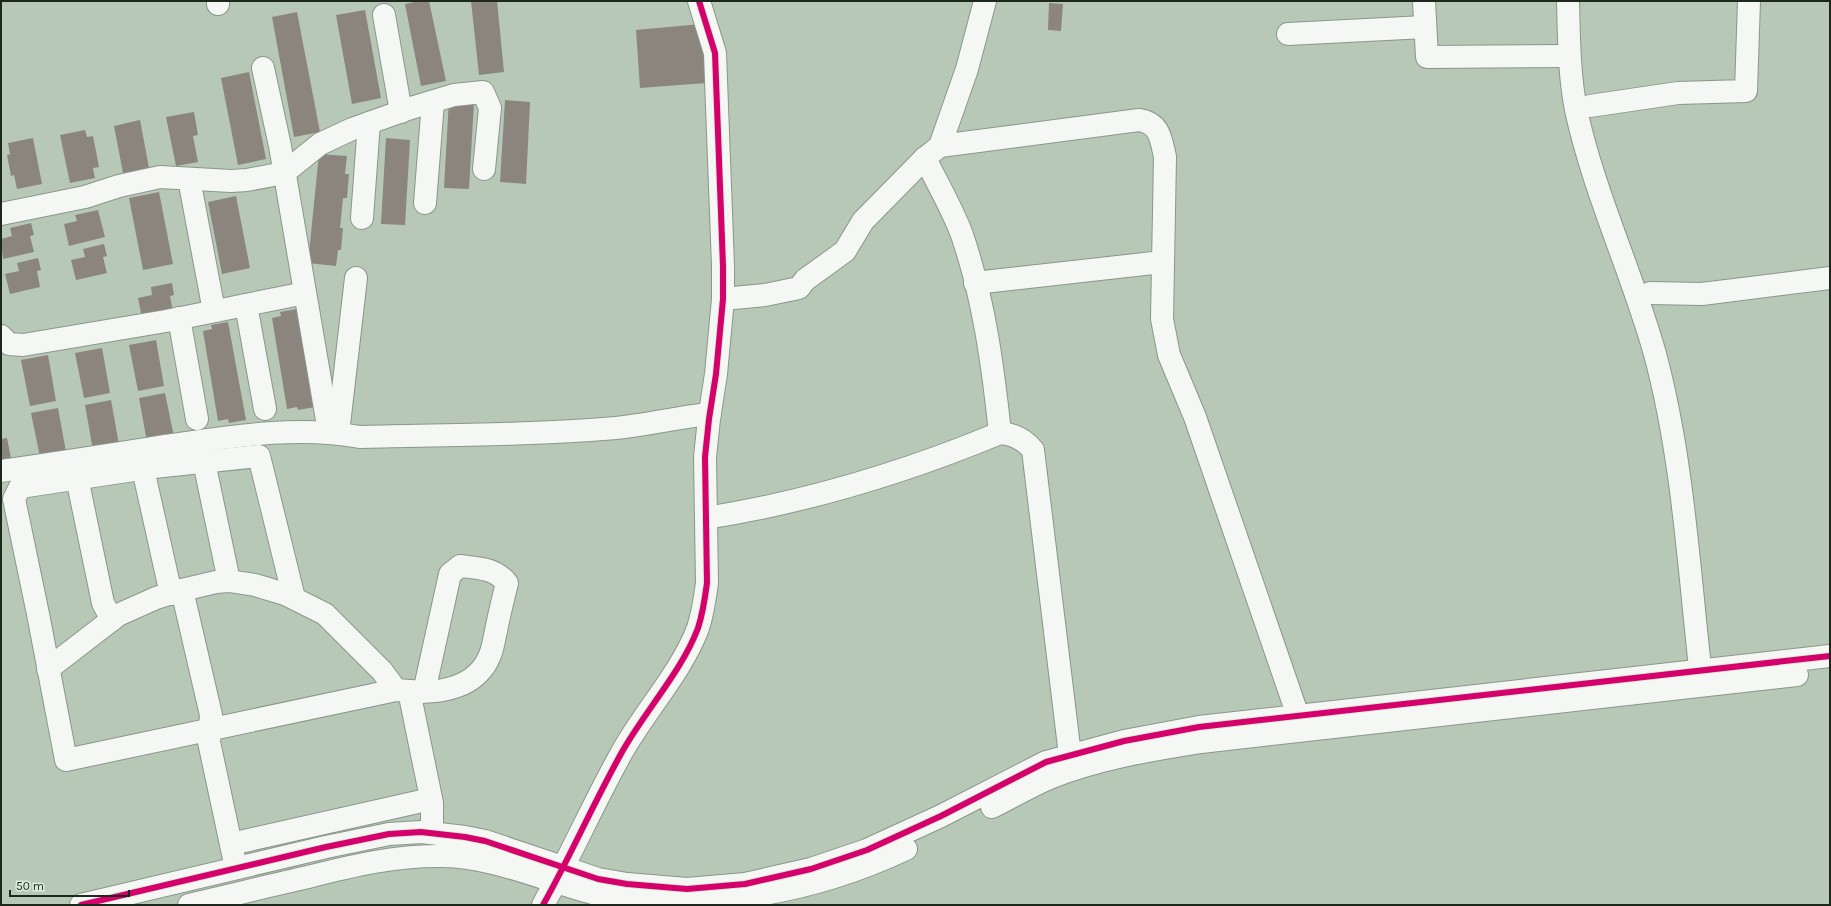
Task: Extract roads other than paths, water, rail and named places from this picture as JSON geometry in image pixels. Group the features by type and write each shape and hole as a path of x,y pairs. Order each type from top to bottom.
{"street":[{"path":"542,905 560,874 623,751 693,640 702,613 705,598 707,583 705,457 716,374 722,299 723,243 715,53 699,1"},
{"path":"722,299 765,295 799,288 805,280 845,251 863,221 933,152 967,69 985,1"},
{"path":"1424,1 1427,57 1569,56"},
{"path":"1568,1 1569,56 1572,83 1581,129 1613,231 1643,316 1664,394 1678,469 1708,677"},
{"path":"1582,1 1584,61 1590,106 1611,180 1650,293 1668,351 1686,429 1708,677"},
{"path":"1590,106 1678,92 1746,91 1749,1"},
{"path":"384,15 401,112"},
{"path":"1288,34 1425,27"},
{"path":"263,68 280,146 305,293 334,433"},
{"path":"1,214 85,197 119,186 160,177 214,181 248,180 284,173 320,144 369,123 454,95 483,92 490,108 484,169"},
{"path":"425,203 433,102"},
{"path":"933,152 1139,120 1151,124 1160,135 1165,157 1162,319 1169,355 1195,417 1298,716"},
{"path":"362,218 369,123"},
{"path":"933,152 962,234 975,283 991,361 1000,433"},
{"path":"189,180 214,311"},
{"path":"975,283 1162,262"},
{"path":"334,433 356,278"},
{"path":"1650,293 1702,294 1830,278"},
{"path":"1,336 9,344 18,346 179,318 305,293"},
{"path":"246,305 265,409"},
{"path":"179,318 197,419"},
{"path":"1,471 226,437 255,434 334,433 360,436 579,430 617,428 682,416 710,414"},
{"path":"706,518 760,508 816,495 948,454 1000,433 1023,440 1033,450 1070,755"},
{"path":"294,598 259,456 143,469 20,487 14,500 66,760 210,729 410,691 456,687 474,677 487,662 491,654 507,583 498,574 486,569 460,566 450,574 410,691 431,799 432,833"},
{"path":"204,462 229,581"},
{"path":"143,469 211,715 209,742 236,868"},
{"path":"77,478 103,603 112,620"},
{"path":"48,670 112,620 137,606 176,592 216,582 229,581 255,585 294,598 325,614 382,671 410,691"},
{"path":"81,905 326,847 389,834 432,833 485,841 560,874 594,894 656,903 687,904 747,900 815,884 872,865 948,830 1052,777 1128,756 1201,742 1708,677 1830,656"},
{"path":"189,905 332,871 396,858 419,856 469,858 560,874 657,888 716,888 745,884 811,869 867,850 941,816 1046,762 1164,733 1298,716 1708,677 1830,671"},
{"path":"231,844 431,799"}]}
